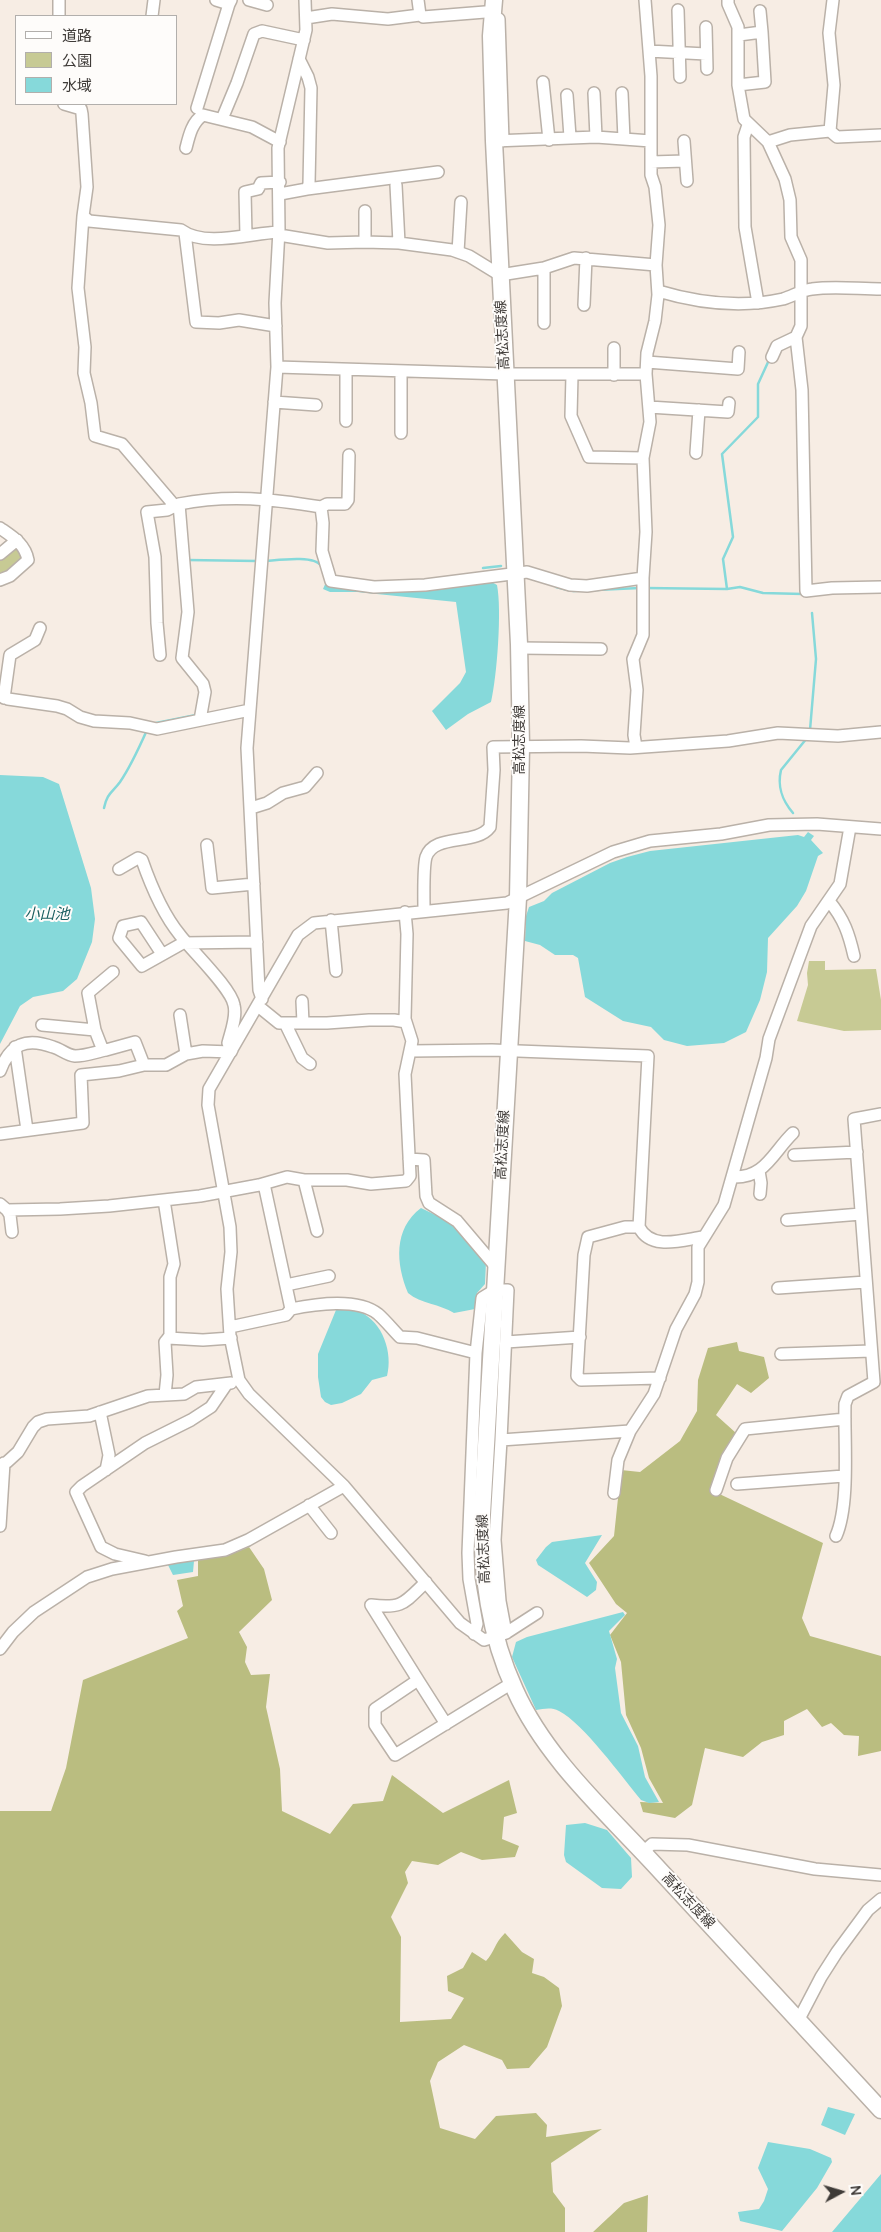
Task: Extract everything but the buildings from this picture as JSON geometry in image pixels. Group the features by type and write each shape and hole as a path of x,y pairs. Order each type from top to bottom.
{"main road":[{"name":"高松志度線","path":"488,4 498,141 500,276 519,648 521,746 518,898 482,1514 482,1546 487,1601 501,1635 512,1684 527,1715 549,1746 643,1852 881,2110"}],"street":[{"path":"59,0 60,15"},
{"path":"152,15 154,0"},
{"path":"197,108 230,2 216,0"},
{"path":"249,0 267,5"},
{"path":"306,0 304,40 280,142 279,234 275,303 277,367 248,748 260,1002 279,1023 369,1020 406,1022"},
{"path":"418,0 420,15"},
{"path":"500,0 498,141 549,140 596,136 651,141"},
{"path":"636,747 634,735 637,690 633,659 643,635 646,532 644,458 649,432 646,368 655,321 658,291 656,265 659,225 655,187 651,175 649,51 644,0"},
{"path":"728,0 738,27 738,85 744,119 748,125 768,142 788,186 791,237 801,260 798,293 801,326 796,337 802,390 806,591 832,588 881,588"},
{"path":"830,131 834,85 829,33 833,0"},
{"path":"306,18 332,14 388,19 420,15 423,17 488,4"},
{"path":"678,10 680,76"},
{"path":"738,85 765,82 760,11"},
{"path":"706,27 707,69"},
{"path":"222,119 254,34 262,31 304,40"},
{"path":"738,34 762,32"},
{"path":"649,51 706,54"},
{"path":"299,59 308,77 310,88 309,184 307,189"},
{"path":"543,82 549,140"},
{"path":"594,93 596,136"},
{"path":"622,93 624,139"},
{"path":"567,95 570,137"},
{"path":"83,106 87,187 78,288 85,347 84,373 91,403 95,436 122,444 176,504 188,612 182,658 203,684 205,692 200,720"},
{"path":"186,148 198,118 204,115 252,127 280,142"},
{"path":"748,125 744,137 745,228 758,303"},
{"path":"768,142 790,135 830,131 837,137 881,135"},
{"path":"684,141 687,182"},
{"path":"651,162 686,161"},
{"path":"280,194 438,172"},
{"path":"246,236 245,192 258,189 261,183 280,182"},
{"path":"396,184 399,243"},
{"path":"458,252 461,202"},
{"path":"365,211 365,242"},
{"path":"83,216 89,221 181,230 193,238 279,234 328,243 399,243 458,252 469,256 500,276 544,268 574,258 656,265"},
{"path":"185,233 196,322 219,323 239,320 276,326"},
{"path":"584,306 586,258"},
{"path":"544,268 544,323"},
{"path":"658,291 733,304 758,303 830,287 881,289"},
{"path":"772,357 777,346 796,337"},
{"path":"614,348 614,375"},
{"path":"277,367 505,374 614,375 646,368 738,368 739,352"},
{"path":"346,370 346,421"},
{"path":"401,371 401,433"},
{"path":"572,375 571,416 589,457 644,458"},
{"path":"274,402 316,405"},
{"path":"648,408 728,412 729,403"},
{"path":"696,454 698,410"},
{"path":"160,655 155,557 147,512 167,510 176,504 215,497 266,499 321,506 345,504 348,500 349,455"},
{"path":"321,506 323,523 322,551 331,581 374,587 425,585 527,572 559,583 579,586 643,584"},
{"path":"0,528 17,540 26,551 28,560 10,576 0,580"},
{"path":"0,554 17,540"},
{"path":"40,628 36,640 10,655 2,696 67,709 80,717 94,721 130,723 157,729 250,710"},
{"path":"519,648 601,649"},
{"path":"424,910 426,857 431,849 437,844 486,832 492,820 493,747 636,747 728,742 778,733 838,736 881,732"},
{"path":"251,808 283,793 305,787 317,773"},
{"path":"537,1613 501,1635 484,1640 474,1634 460,1623 344,1486 249,1394 240,1380 230,1332 226,1289 231,1252 230,1227 208,1105 209,1089 298,935 314,923 508,902 613,852 650,841 720,834 769,825 817,824 881,829"},
{"path":"614,1493 618,1460 630,1431 654,1394 676,1329 695,1294 698,1282 698,1247 724,1205 766,1058 769,1038 811,926 840,884 850,828"},
{"path":"207,845 204,862 212,888 254,884"},
{"path":"119,868 138,858 142,860 161,906 180,936 229,992 234,1004 234,1022 228,1042 231,1051"},
{"path":"829,901 841,915 848,930 854,956"},
{"path":"4,1207 60,1210 164,1200 225,1192 287,1177 304,1180 347,1180 371,1184 406,1181 410,1176 405,1074 412,1041 406,1022 405,971 407,934 405,912"},
{"path":"331,920 336,971"},
{"path":"162,954 183,942 257,942"},
{"path":"106,1050 102,1048 94,1030 88,993 113,972"},
{"path":"302,1001 303,1023"},
{"path":"180,1015 186,1054"},
{"path":"285,1023 302,1058 310,1064"},
{"path":"42,1025 94,1030"},
{"path":"0,1071 8,1054 24,1043 32,1042 53,1047 76,1056 135,1042 144,1065"},
{"path":"16,1047 27,1130"},
{"path":"0,1134 83,1123 80,1075 120,1071 144,1065 166,1065 186,1054 203,1051 231,1051"},
{"path":"411,1051 509,1051 648,1056 639,1227 645,1236 656,1242 703,1237"},
{"path":"836,1536 844,1505 845,1404 848,1396 874,1382 854,1120 881,1114"},
{"path":"732,1177 744,1178 759,1171 793,1132"},
{"path":"794,1155 856,1152"},
{"path":"409,1159 424,1160 426,1196 429,1203 457,1221 496,1267"},
{"path":"759,1171 760,1194"},
{"path":"304,1180 317,1231"},
{"path":"264,1184 291,1310"},
{"path":"164,1200 174,1264 170,1277 170,1336 165,1342 167,1375 165,1395"},
{"path":"4,1207 10,1215 12,1232"},
{"path":"787,1220 861,1214"},
{"path":"639,1227 625,1228 588,1237 584,1255 576,1376 581,1380 660,1378"},
{"path":"286,1285 329,1276"},
{"path":"778,1288 866,1282"},
{"path":"474,1634 477,1624 469,1579 468,1553 476,1353 482,1298 495,1290 508,1290 495,1540 501,1635"},
{"path":"168,1338 203,1340 286,1315 291,1310 309,1306 361,1306 377,1313 400,1337 417,1338 476,1353"},
{"path":"506,1342 580,1337"},
{"path":"781,1354 872,1351"},
{"path":"0,1526 2,1464 18,1452 25,1438 38,1422 47,1419 90,1416 148,1396 184,1394 196,1387 226,1385 240,1380"},
{"path":"150,1562 115,1554 101,1547 76,1492 145,1443 191,1420 211,1407 226,1385"},
{"path":"100,1412 109,1455 106,1470"},
{"path":"716,1490 727,1458 745,1429 844,1419"},
{"path":"501,1440 630,1431"},
{"path":"737,1484 844,1476"},
{"path":"0,1649 13,1632 34,1612 86,1577 150,1562 225,1550 248,1540 344,1486"},
{"path":"309,1505 331,1534"},
{"path":"426,1582 404,1604 390,1607 371,1605 446,1724"},
{"path":"418,1680 375,1709 375,1725 395,1756 512,1684"},
{"path":"643,1852 652,1844 688,1845 815,1869 881,1874"},
{"path":"798,2021 837,1952 868,1910 881,1899"}],"green space":[{"path":"18,544 26,561 0,577 0,560"},
{"path":"809,961 825,961 825,970 876,969 881,1000 881,1030 844,1031 797,1021 808,985"},
{"path":"737,1342 739,1351 764,1357 769,1378 751,1393 737,1384 716,1415 736,1433 711,1490 823,1543 802,1618 810,1636 881,1656 881,1751 858,1756 859,1736 844,1735 831,1723 822,1727 807,1709 784,1721 784,1735 762,1742 743,1757 705,1748 692,1805 675,1818 643,1812 640,1802 663,1803 649,1778 641,1748 626,1715 621,1662 610,1635 627,1613 616,1604 589,1563 614,1536 621,1470 640,1472 680,1441 697,1411 698,1380 708,1348"},
{"path":"249,1547 264,1569 272,1600 239,1632 247,1647 245,1662 251,1675 270,1674 266,1707 280,1769 282,1811 330,1834 353,1804 383,1801 392,1775 443,1813 509,1780 517,1813 504,1817 502,1839 519,1846 515,1857 482,1860 461,1852 438,1865 412,1861 405,1872 408,1883 391,1917 401,1937 400,2022 451,2019 464,1998 448,1991 447,1976 463,1968 472,1952 486,1961 505,1933 522,1952 534,1959 532,1973 544,1977 559,1988 562,2006 547,2047 529,2068 507,2069 502,2060 464,2045 438,2062 430,2081 440,2128 475,2139 496,2116 536,2113 547,2125 546,2137 602,2129 551,2163 553,2192 565,2208 565,2232 0,2232 0,1811 51,1811 66,1768 83,1680 188,1638 177,1611 183,1606 177,1580 198,1576 198,1558 231,1554"},
{"path":"648,2195 647,2232 593,2232 624,2203"}],"water":[{"path":"488,580 497,585 499,610 497,660 491,702 468,714 446,730 432,711 460,683 466,672 456,602 357,592 330,592 323,589 326,582"},
{"name":"小山池","path":"0,775 43,777 59,784 91,888 95,919 92,942 77,979 63,991 33,997 20,1006 0,1044"},
{"path":"808,832 814,836 811,840 823,853 818,856 806,891 797,906 768,938 767,972 760,1000 746,1032 724,1043 687,1046 664,1040 651,1027 623,1021 585,997 578,958 573,955 555,955 540,945 525,941 526,916 529,907 544,901 552,893 610,863 650,851 798,835 804,837"},
{"path":"421,1208 448,1221 486,1262 485,1284 477,1293 475,1309 454,1313 419,1300 408,1293 399,1259 401,1236 412,1216"},
{"path":"336,1310 360,1312 375,1323 387,1348 389,1367 387,1376 372,1380 361,1394 342,1403 331,1405 321,1397 318,1377 318,1354"},
{"path":"602,1535 585,1563 597,1582 596,1590 587,1597 538,1565 536,1560 552,1542"},
{"path":"194,1561 193,1572 173,1575 167,1563"},
{"path":"623,1612 625,1615 609,1631 617,1659 615,1668 621,1713 638,1746 645,1777 659,1802 649,1803 641,1800 602,1751 569,1717 553,1709 536,1710 512,1657 516,1642 527,1637"},
{"path":"585,1823 607,1830 631,1858 632,1877 621,1889 602,1888 566,1862 564,1855 566,1825"},
{"path":"828,2107 855,2114 845,2135 821,2125"},
{"path":"768,2142 810,2149 831,2158 832,2162 817,2188 782,2231 740,2221 738,2212 759,2209 764,2201 768,2189 758,2168"},
{"path":"881,2174 881,2232 832,2232"}],"waterway":[{"path":"736,107 739,118"},
{"path":"645,588 727,589 723,559 733,537 722,454 758,417 758,384 769,360"},
{"path":"267,561 304,559 312,560 321,566"},
{"path":"187,560 257,561"},
{"path":"483,568 501,566"},
{"path":"556,587 568,590"},
{"path":"727,589 740,587 763,593 803,594"},
{"path":"573,591 640,588"},
{"path":"810,730 816,659 812,613"},
{"path":"156,723 196,715"},
{"path":"104,808 108,796 120,782 147,730"},
{"path":"793,813 781,793 781,770 807,738"}]}
